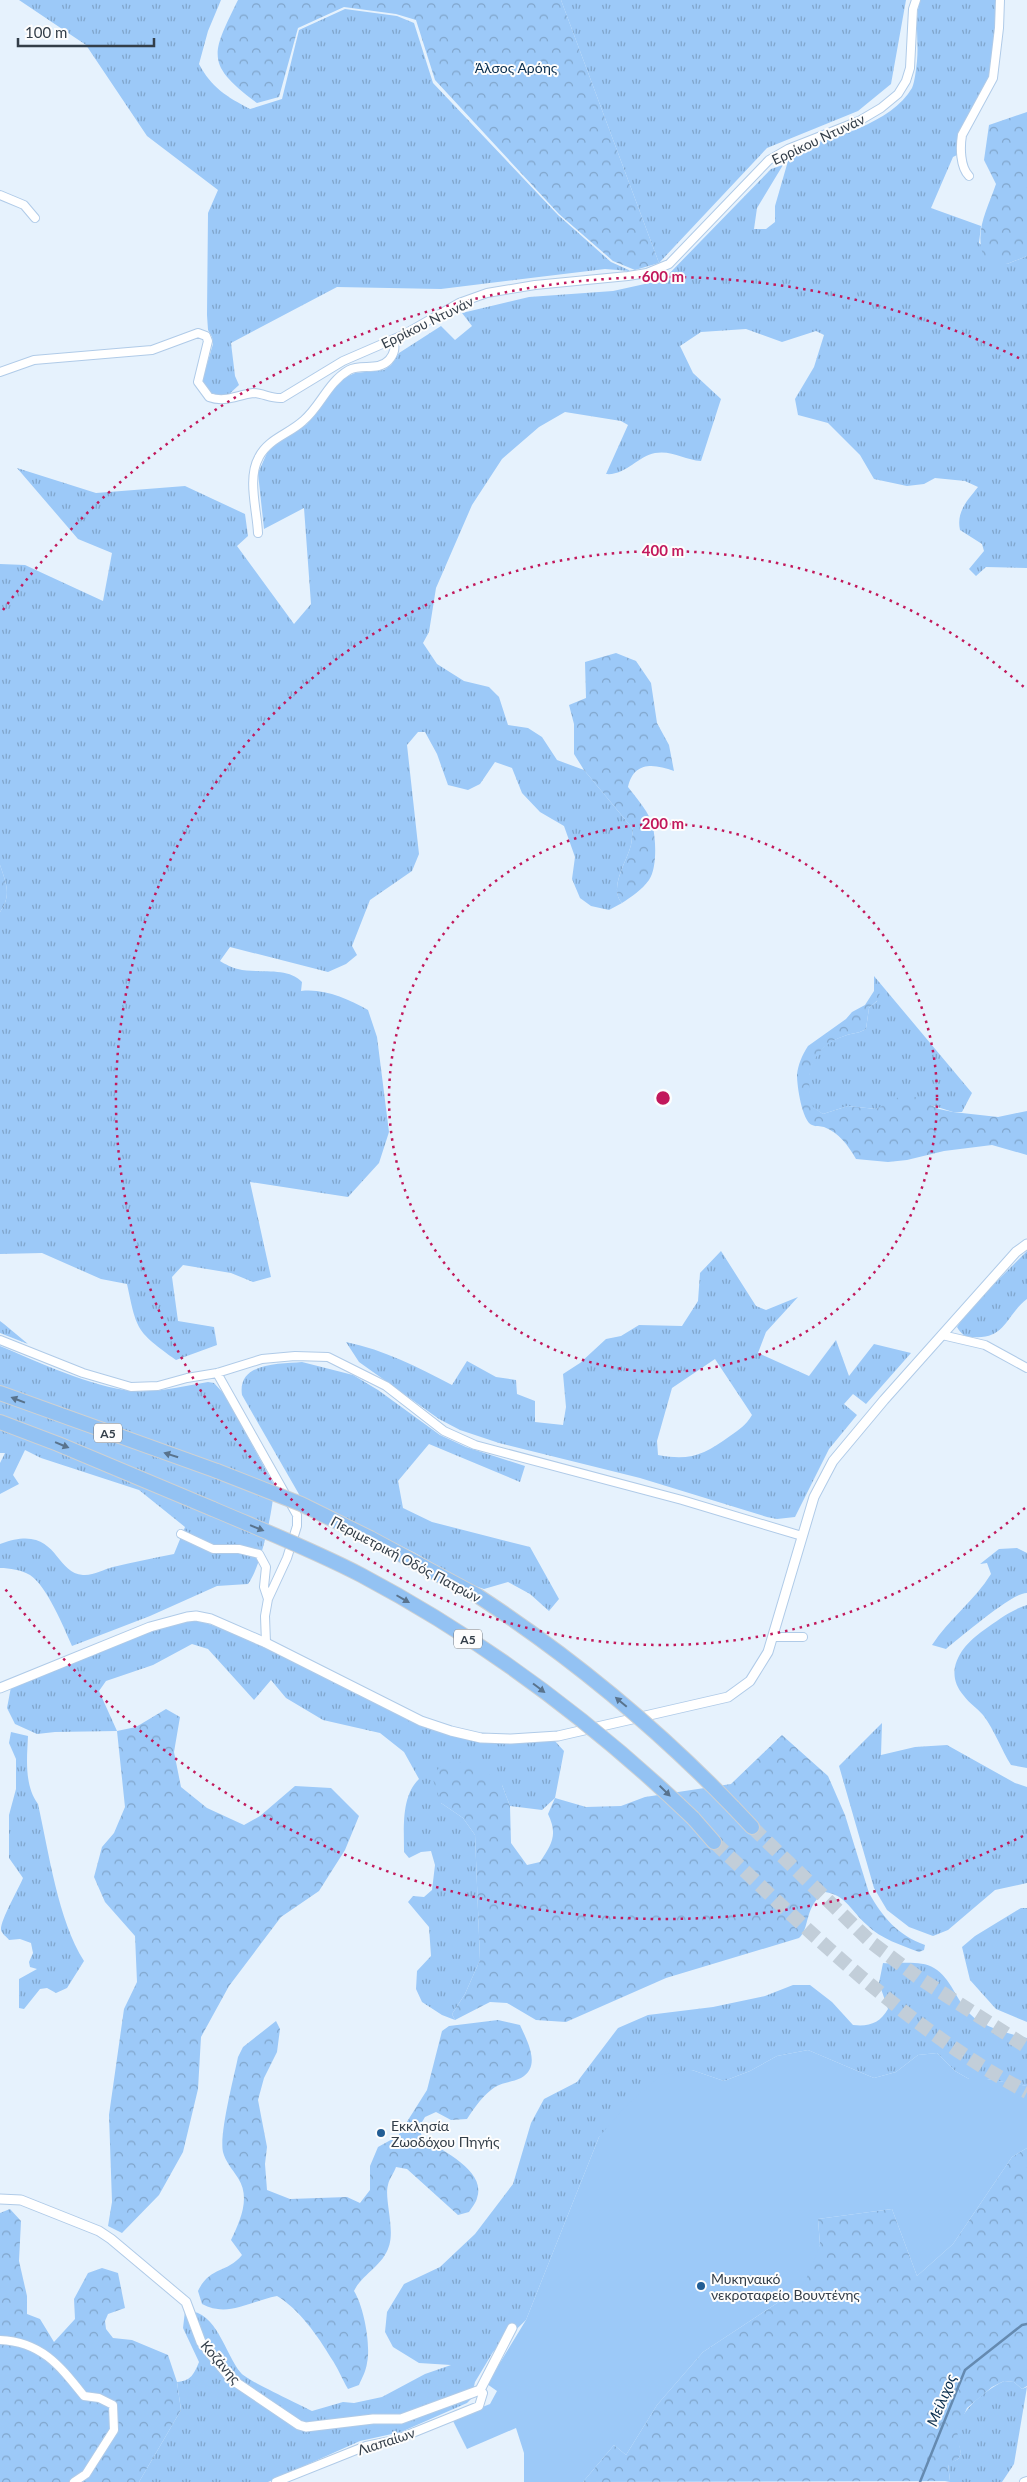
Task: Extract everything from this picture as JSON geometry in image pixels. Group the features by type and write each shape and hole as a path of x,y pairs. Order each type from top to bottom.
{"highway":[{"name":"Περιμετρική Οδός Πατρών","path":"0,1393 217,1471 302,1504 478,1596 562,1654 668,1741 752,1827"},
{"name":"Α5","path":"0,1422 58,1444 302,1546 363,1576 486,1650 587,1724 657,1783 693,1818 714,1842"}],"street":[{"name":"Ερρίκου Ντυνάν","path":"0,372 34,360 152,350 198,333 206,336 208,341 198,382 206,395 218,400 253,393 277,399 290,394 343,361 394,339 459,303 486,294 535,285 637,274 669,264 769,160 788,149 859,122 898,94 906,81 910,68 913,9 916,0"},
{"path":"969,176 964,171 960,144 962,135 993,78 1000,28 1000,0"},
{"path":"0,195 24,205 35,218"},
{"path":"258,533 254,482 258,457 276,439 310,415 326,390 338,378 353,368 371,368 388,362 395,349 394,339"},
{"path":"0,1688 150,1627 187,1616 211,1619 266,1643 421,1721 461,1734 511,1739 558,1736 728,1696 750,1681 762,1663 773,1637 814,1496 833,1461 1016,1252 1027,1244"},
{"path":"942,1335 985,1345 1027,1368"},
{"path":"0,1340 83,1374 131,1386 158,1386 186,1378 217,1373 262,1359 295,1356 328,1357 386,1386 444,1431 475,1444 682,1500 802,1536"},
{"path":"217,1373 298,1515 297,1526 287,1558 268,1599 265,1616 266,1643"},
{"path":"181,1534 213,1548 239,1549 259,1554 266,1567 264,1587 268,1599"},
{"path":"773,1637 803,1637"},
{"name":"Κοζάνης","path":"0,2200 21,2200 99,2232 111,2239 186,2302 201,2342 231,2379 299,2425 306,2427 372,2419 401,2419 480,2390"},
{"path":"480,2390 512,2328"},
{"path":"0,2340 14,2341 40,2350 57,2363 84,2396 100,2398 113,2405 114,2430 86,2474 74,2482"},
{"name":"Λιαπαίων","path":"276,2482 366,2446 395,2440 479,2406 483,2393 480,2390"}],"green space":[{"path":"19,0 221,0 208,31 199,64 220,91 250,109 282,99 299,30 345,9 397,16 414,23 433,83 558,215 611,262 631,271 605,269 441,289 337,287 231,343 235,376 239,385 226,397 211,395 202,381 213,344 208,330 207,315 208,213 218,190 147,136 86,45"},
{"name":"Άλσος Αρόης","path":"238,0 561,0 659,263 635,270 613,261 559,214 435,80 416,20 396,14 344,7 298,28 279,97 257,103 228,78 221,68 218,58 218,46 222,34"},
{"path":"561,0 906,0 891,84 858,111 767,148 659,263"},
{"path":"920,0 996,0 995,49 990,77 963,126 957,145 959,154 953,157 931,208 981,226 979,243 1007,264 1027,256 1027,568 986,567 976,576 969,569 984,551 982,544 960,530 959,523 961,511 978,487 965,481 935,478 924,484 907,486 874,479 860,455 828,423 798,415 795,399 814,367 824,335 816,331 782,342 746,329 701,332 680,346 693,373 721,399 701,461 661,452 649,455 619,472 606,474 628,425 621,421 565,412 539,427 502,459 472,505 436,588 429,632 423,643 437,664 464,681 489,687 499,697 508,725 528,728 542,737 557,760 584,770 633,829 631,845 618,883 618,897 622,903 609,910 591,906 580,898 572,879 575,857 564,826 540,812 522,793 512,768 495,762 480,784 468,790 448,785 437,754 425,732 418,732 407,745 419,854 412,871 370,900 352,946 357,955 346,964 328,972 230,947 220,961 238,969 289,974 302,982 301,991 327,993 344,998 368,1010 377,1037 389,1132 379,1163 348,1197 250,1182 271,1277 253,1282 231,1273 183,1265 172,1277 178,1321 214,1327 217,1345 176,1360 140,1329 133,1312 127,1284 101,1279 42,1253 0,1254 0,912 6,900 7,889 0,865 0,564 25,565 103,601 112,553 78,539 17,468 96,493 185,486 245,514 248,536 237,546 294,624 311,604 304,508 264,529 258,473 267,453 277,443 307,424 328,395 346,377 355,373 384,370 391,365 399,353 441,326 455,340 472,326 462,313 529,297 613,291 663,280 771,169 783,165 757,208 754,229 766,229 775,222 775,206 790,154 795,150 843,135 876,120 903,100 912,88 917,61 917,15"},
{"path":"1027,112 1027,256 1007,264 984,258 981,248 981,229 996,184 984,160 989,125"},
{"path":"616,653 636,661 651,683 657,723 669,745 674,771 652,766 646,767 635,773 631,779 628,787 643,806 651,822 654,833 655,855 652,875 649,880 633,896 622,903 618,897 618,883 631,845 633,829 584,770 574,754 574,724 569,705 586,698 585,662"},
{"path":"0,865 6,883 7,894 4,906 0,912"},
{"path":"874,976 972,1093 962,1112 953,1112 931,1105 885,1105 876,1109 848,1106 823,1114 812,1107 809,1083 813,1062 825,1046 847,1035 866,1029 869,1008 877,1001 879,991 874,991"},
{"path":"874,991 879,991 880,998 869,1008 866,1029 835,1040 818,1054 813,1063 809,1083 813,1107 823,1114 848,1106 876,1109 899,1097 911,1095 939,1109 953,1112 998,1117 1027,1111 1027,1155 992,1145 944,1151 907,1160 888,1162 856,1159 839,1136 824,1127 814,1126 808,1122 801,1103 797,1080 798,1068 804,1053 808,1046 846,1019 852,1012 865,1005"},
{"path":"721,1251 756,1306 766,1310 798,1297 766,1332 758,1353 809,1376 836,1340 849,1376 874,1344 911,1353 866,1404 853,1394 844,1404 857,1415 829,1449 795,1517 777,1519 767,1517 640,1478 499,1443 460,1430 439,1419 359,1362 346,1342 387,1354 452,1385 467,1361 496,1377 516,1380 517,1394 535,1401 535,1422 563,1425 566,1407 563,1374 580,1363 606,1339 621,1336 639,1325 682,1326 698,1301 700,1273","holes":["715,1359 752,1415 747,1422 721,1443 704,1452 688,1457 658,1455 657,1441 672,1388"]},
{"path":"1027,1251 1027,1299 999,1331 992,1335 972,1337 963,1335 957,1327 969,1309"},
{"path":"0,1321 4,1324 28,1344 0,1333"},
{"path":"0,1346 65,1373 116,1389 151,1391 208,1382 214,1383 225,1395 274,1485 266,1536 258,1564 248,1584 217,1586 150,1616 72,1646 49,1598 36,1580 23,1572 0,1568 0,1544 19,1539 33,1539 52,1550 73,1572 87,1575 121,1565 174,1554 185,1527 139,1490 41,1458 25,1450 13,1475 19,1484 0,1494 0,1463 5,1453 0,1453"},
{"path":"302,1362 353,1375 378,1390 440,1435 466,1447 525,1466 520,1482 429,1444 398,1481 403,1508 432,1522 530,1547 559,1599 549,1611 530,1594 508,1582 484,1589 469,1584 415,1553 300,1496 242,1395 242,1384 246,1376 262,1367"},
{"path":"1017,1548 1027,1553 1027,1593 999,1607 946,1649 932,1645 991,1574 987,1563 980,1564 999,1549"},
{"path":"1027,1605 1027,1768 1011,1765 981,1712 968,1701 958,1687 955,1668 962,1651 976,1636 1000,1619"},
{"path":"196,1620 234,1632 455,1735 554,1740 564,1751 555,1798 542,1810 510,1806 502,1785 441,1803 463,1818 475,1835 480,1960 465,1994 452,2014 455,2020 442,2015 422,2002 416,1989 417,1971 431,1956 429,1927 408,1902 413,1896 424,1897 432,1890 435,1865 431,1851 421,1852 409,1858 404,1852 406,1803 413,1786 419,1779 404,1752 380,1733 323,1720 286,1698 271,1680 254,1700 208,1649 192,1644 153,1665 106,1681 99,1691 117,1731 37,1734 15,1724 7,1708 11,1687 166,1624"},
{"path":"166,1709 180,1717 174,1752 181,1787 207,1808 244,1825 260,1816 295,1786 331,1788 359,1816 345,1850 319,1891 281,1917 229,1986 201,2037 198,2089 183,2152 159,2195 122,2233 108,2226 112,2202 109,2115 124,2009 137,1982 135,1936 105,1902 94,1877 102,1847 114,1833 125,1807 117,1731 136,1727"},
{"path":"882,1723 881,1755 915,1747 947,1745 1015,1783 1027,1787 1027,1883 995,1890 948,1930 933,1936 909,1927 887,1910 874,1888 839,1766"},
{"path":"11,1732 28,1736 28,1780 38,1804 55,1886 67,1926 84,1961 67,1988 56,1993 47,1988 40,1989 24,2009 19,2008 19,1979 37,1969 30,1967 29,1962 33,1953 31,1943 20,1939 9,1940 1,1930 6,1913 23,1878 9,1858 9,1815 16,1789 16,1759 9,1743"},
{"path":"782,1735 828,1776 845,1815 869,1893 892,1925 915,1941 925,1945 924,1950 919,1952 878,1934 844,1900 825,1892 818,1898 810,1910 805,1929 799,1938 666,1978 566,2022 536,2020 507,2003 490,2002 455,2020 452,2014 465,1994 480,1960 475,1835 463,1818 441,1803 432,1777 442,1764 474,1762 502,1785 510,1806 511,1843 527,1865 540,1862 548,1850 553,1828 548,1814 555,1798 586,1807 621,1806 645,1797 731,1784"},
{"path":"1021,1908 1027,1908 1027,2022 996,2009 970,1980 962,1947 975,1936"},
{"path":"883,1963 916,1963 934,1968 945,1977 965,2008 975,2019 997,2029 1027,2038 1027,2086 987,2079 969,2079 955,2071 937,2053 918,2055 896,2072 874,2078 808,2050 777,2056 750,2071 724,2081 692,2070 599,2137 526,2320 493,2352 475,2382 471,2399 467,2403 401,2432 360,2441 268,2482 139,2482 181,2410 177,2382 189,2378 199,2362 183,2328 185,2311 196,2312 212,2324 235,2365 246,2377 312,2411 343,2402 354,2403 382,2397 425,2374 451,2365 419,2363 393,2347 385,2332 387,2312 404,2284 440,2267 475,2234 513,2184 531,2123 544,2099 577,2082 618,2028 648,2015 713,2007 765,1996 793,1985 810,1985 832,2002 853,2025 869,2025 878,2021 888,2009 879,1983"},
{"path":"498,2020 520,2025 531,2053 531,2067 521,2078 498,2085 491,2090 479,2102 467,2119 451,2120 436,2112 425,2117 419,2127 422,2137 460,2162 475,2178 478,2188 477,2198 469,2212 458,2215 407,2169 396,2167 389,2180 387,2191 391,2231 389,2246 382,2259 354,2291 364,2316 368,2346 366,2366 359,2385 348,2389 314,2332 293,2308 277,2296 230,2309 212,2308 202,2304 198,2291 203,2283 242,2255 231,2240 241,2217 244,2193 238,2178 227,2162 222,2144 230,2091 238,2057 243,2047 276,2021 280,2029 277,2052 264,2078 258,2100 267,2147 265,2164 267,2190 290,2199 347,2197 360,2203 370,2190 370,2166 378,2147 398,2136 427,2090 442,2031 449,2026"},
{"path":"808,2050 874,2078 896,2072 918,2055 937,2053 955,2071 969,2079 987,2079 1027,2086 1027,2148 1012,2157 953,2244 917,2276 892,2209 818,2219 820,2245 805,2282 791,2294 703,2352 657,2405 626,2455 614,2445 583,2482 524,2482 524,2453 516,2428 467,2449 452,2419 490,2404 497,2391 487,2384 526,2320 599,2137 624,2108 661,2075 692,2070 724,2081 750,2071 777,2056"},
{"path":"1027,2148 1027,2386 1022,2389 1014,2382 1004,2381 992,2387 967,2408 957,2431 961,2454 958,2459 948,2465 950,2481 583,2482 614,2445 626,2455 657,2405 703,2352 791,2294 820,2245 818,2219 892,2209 917,2276 953,2244 1012,2157"},
{"path":"10,2209 21,2221 19,2261 27,2296 27,2314 40,2319 54,2342 75,2319 74,2299 88,2273 102,2268 118,2273 125,2308 108,2314 105,2321 106,2329 113,2338 132,2340 168,2355 177,2382 181,2410 139,2482 0,2482 0,2213"},
{"path":"1004,2381 1014,2382 1022,2389 1027,2387 1014,2464 1002,2482 945,2482 950,2481 948,2464 958,2459 961,2454 957,2430 964,2414 982,2395"}],"waterway":[{"name":"Μείλιχος","path":"920,2482 965,2370 1022,2325 1027,2324"}],"tunnel":[{"path":"752,1827 872,1943 919,1978 1027,2047"},
{"path":"714,1842 862,1978 941,2039 983,2067 1027,2092"}],"place":[{"name":"Εκκλησία Ζωοδόχου Πηγής","path":"381,2133"},
{"name":"Μυκηναικό νεκροταφείο Βουντένης","path":"701,2286"}]}
